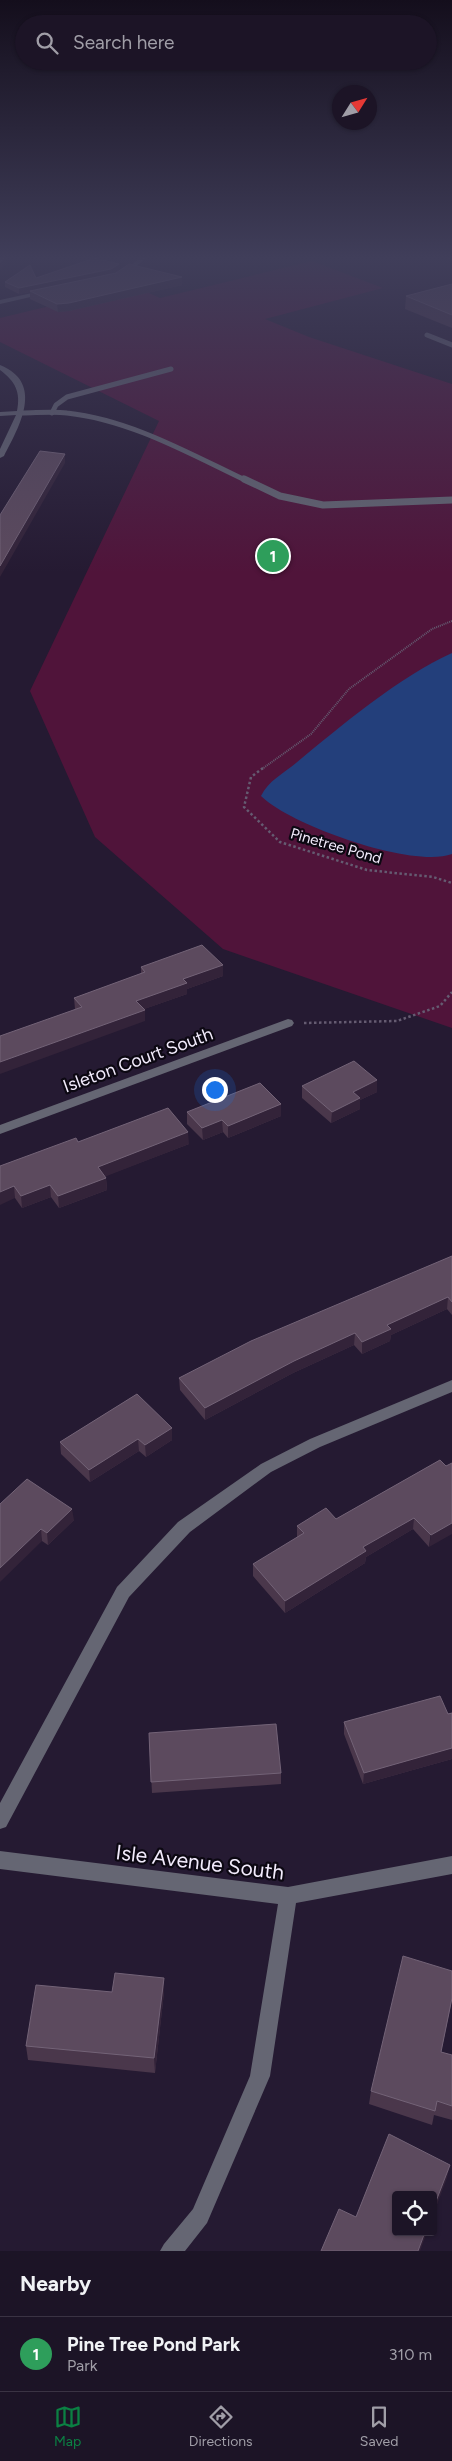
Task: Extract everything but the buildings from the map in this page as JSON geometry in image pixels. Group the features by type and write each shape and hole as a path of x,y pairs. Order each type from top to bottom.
{"street":[{"path":"0,367 10,372 22,388 22,413 0,456"},
{"path":"0,414 22,413"},
{"name":"Isleton Court South","path":"0,1130 288,1023"},
{"path":"0,1821 124,1592 184,1527 266,1468 315,1443 452,1386"},
{"name":"Isle Avenue South","path":"0,1860 288,1896 452,1865"},
{"path":"171,2251 200,2216 260,2076 288,1896"}],"lane":[{"path":"52,413 56,405 67,397 171,369"},
{"path":"22,413 66,413 111,422 155,438 280,496 323,505 452,500"}],"path":[{"name":"Pinetree Pond","path":"452,621 432,630 349,689 312,734 251,778 244,807 280,842 367,870 433,878 452,884"},
{"path":"288,1023 397,1021 440,1006 452,992"}],"shaded area":[{"path":"40,362 385,362 452,384 452,1028 223,949 95,837 30,691 159,421"}],"water":[{"path":"452,653 452,854 434,857 410,855 353,842 298,819 261,796 277,778 391,688"}],"place":[{"name":"Pine Tree Pond Park","path":"273,556"}]}
